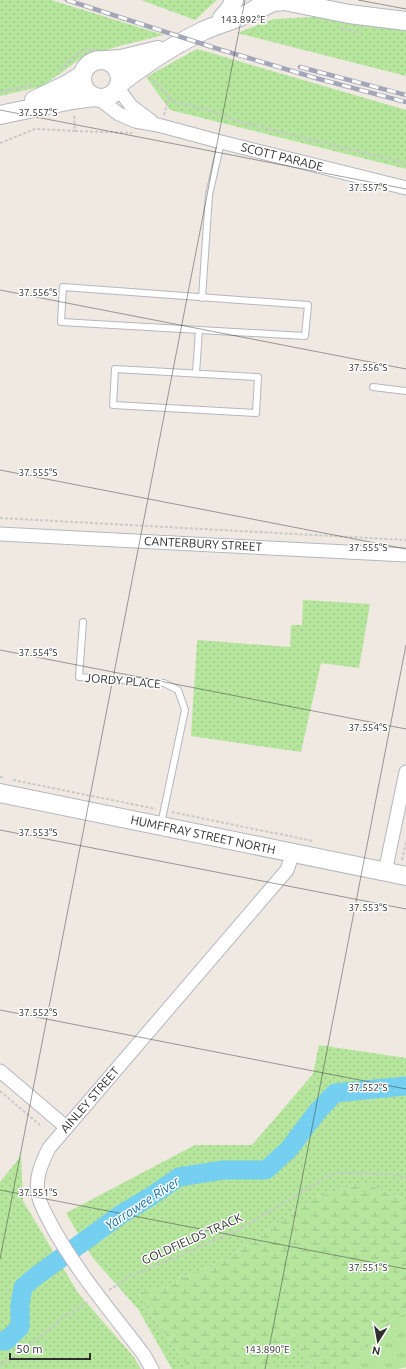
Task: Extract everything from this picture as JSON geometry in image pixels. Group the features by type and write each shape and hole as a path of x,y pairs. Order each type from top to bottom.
{"main road":[{"path":"222,18 230,9 234,0"},
{"path":"0,115 72,100 96,97 102,98 111,95 118,86 141,67 180,43 247,7 258,8 266,0"},
{"path":"316,0 406,21"},
{"path":"204,31 236,10 280,1 349,14 406,21"},
{"path":"96,97 85,90 82,80 82,75 86,67 93,61 121,59 145,54 180,43"},
{"path":"106,60 116,67 120,78 118,86"},
{"path":"0,115 59,89 82,75"},
{"name":"HUMFFRAY STREET NORTH","path":"0,793 162,818 293,853 385,872 404,868"}],"street":[{"name":"SCOTT PARADE","path":"118,86 131,106 141,115 158,125"},
{"name":"SCOTT PARADE","path":"96,97 115,112 144,123 158,125 220,142 406,188"},
{"name":"CANTERBURY STREET","path":"0,534 406,555"},
{"path":"385,872 406,772"},
{"name":"AINLEY STREET","path":"152,1369 144,1355 72,1259 44,1211 39,1197 38,1185 38,1174 41,1163 49,1148 287,870 293,853"},
{"path":"0,1071 66,1128"}],"lane":[{"path":"202,298 209,195 220,142"},
{"path":"63,287 308,306 305,336 199,330 61,322 63,287"},
{"path":"196,373 199,330"},
{"path":"115,369 196,373 258,377 256,413 113,405 115,369"},
{"path":"373,386 406,392"},
{"name":"JORDY PLACE","path":"83,622 79,677 164,683 178,690 185,710 162,818"}],"path":[{"path":"141,67 169,97 178,103 214,112 237,121 406,163"},
{"path":"75,131 137,133"},
{"path":"0,143 6,140"},
{"path":"0,518 406,540"},
{"path":"0,778 162,818 272,833"},
{"path":"404,868 406,842"},
{"path":"0,1091 40,1125"},
{"name":"GOLDFIELDS TRACK","path":"0,1365 20,1353 64,1317 131,1276 238,1230 334,1174 392,1174 406,1178"}],"green space":[{"path":"0,0 51,0 164,35 119,46 81,58 43,86 0,96"},
{"path":"141,0 217,0 195,20"},
{"path":"315,17 406,31 406,76 237,33 274,19"},
{"path":"197,49 406,110 406,169 170,110 146,77"},
{"path":"303,600 370,604 359,668 321,663 301,752 191,736 197,640 290,647 291,625 302,625"},
{"path":"319,1045 406,1058 406,1200 362,1182 311,1199 231,1256 169,1285 137,1293 189,1369 172,1369 138,1309 92,1257 66,1213 195,1145 252,1145 313,1074"},
{"path":"21,1156 23,1201 78,1293 133,1356 141,1369 0,1369 0,1182"},
{"path":"362,1182 406,1200 406,1312 372,1331 353,1369 310,1369 297,1338 267,1369 189,1369 137,1293 169,1285 231,1256 311,1199"},
{"path":"406,1312 406,1367 398,1369 353,1369 372,1331"},
{"path":"297,1337 310,1369 267,1369"}],"waterway":[{"name":"Yarrowee River","path":"0,1341 6,1341 20,1327 20,1305 23,1287 120,1215 179,1177 223,1170 266,1170 289,1149 317,1112 335,1093 406,1086"}],"railway":[{"path":"67,0 215,48 319,79 406,102"},
{"path":"300,67 406,95"}]}
